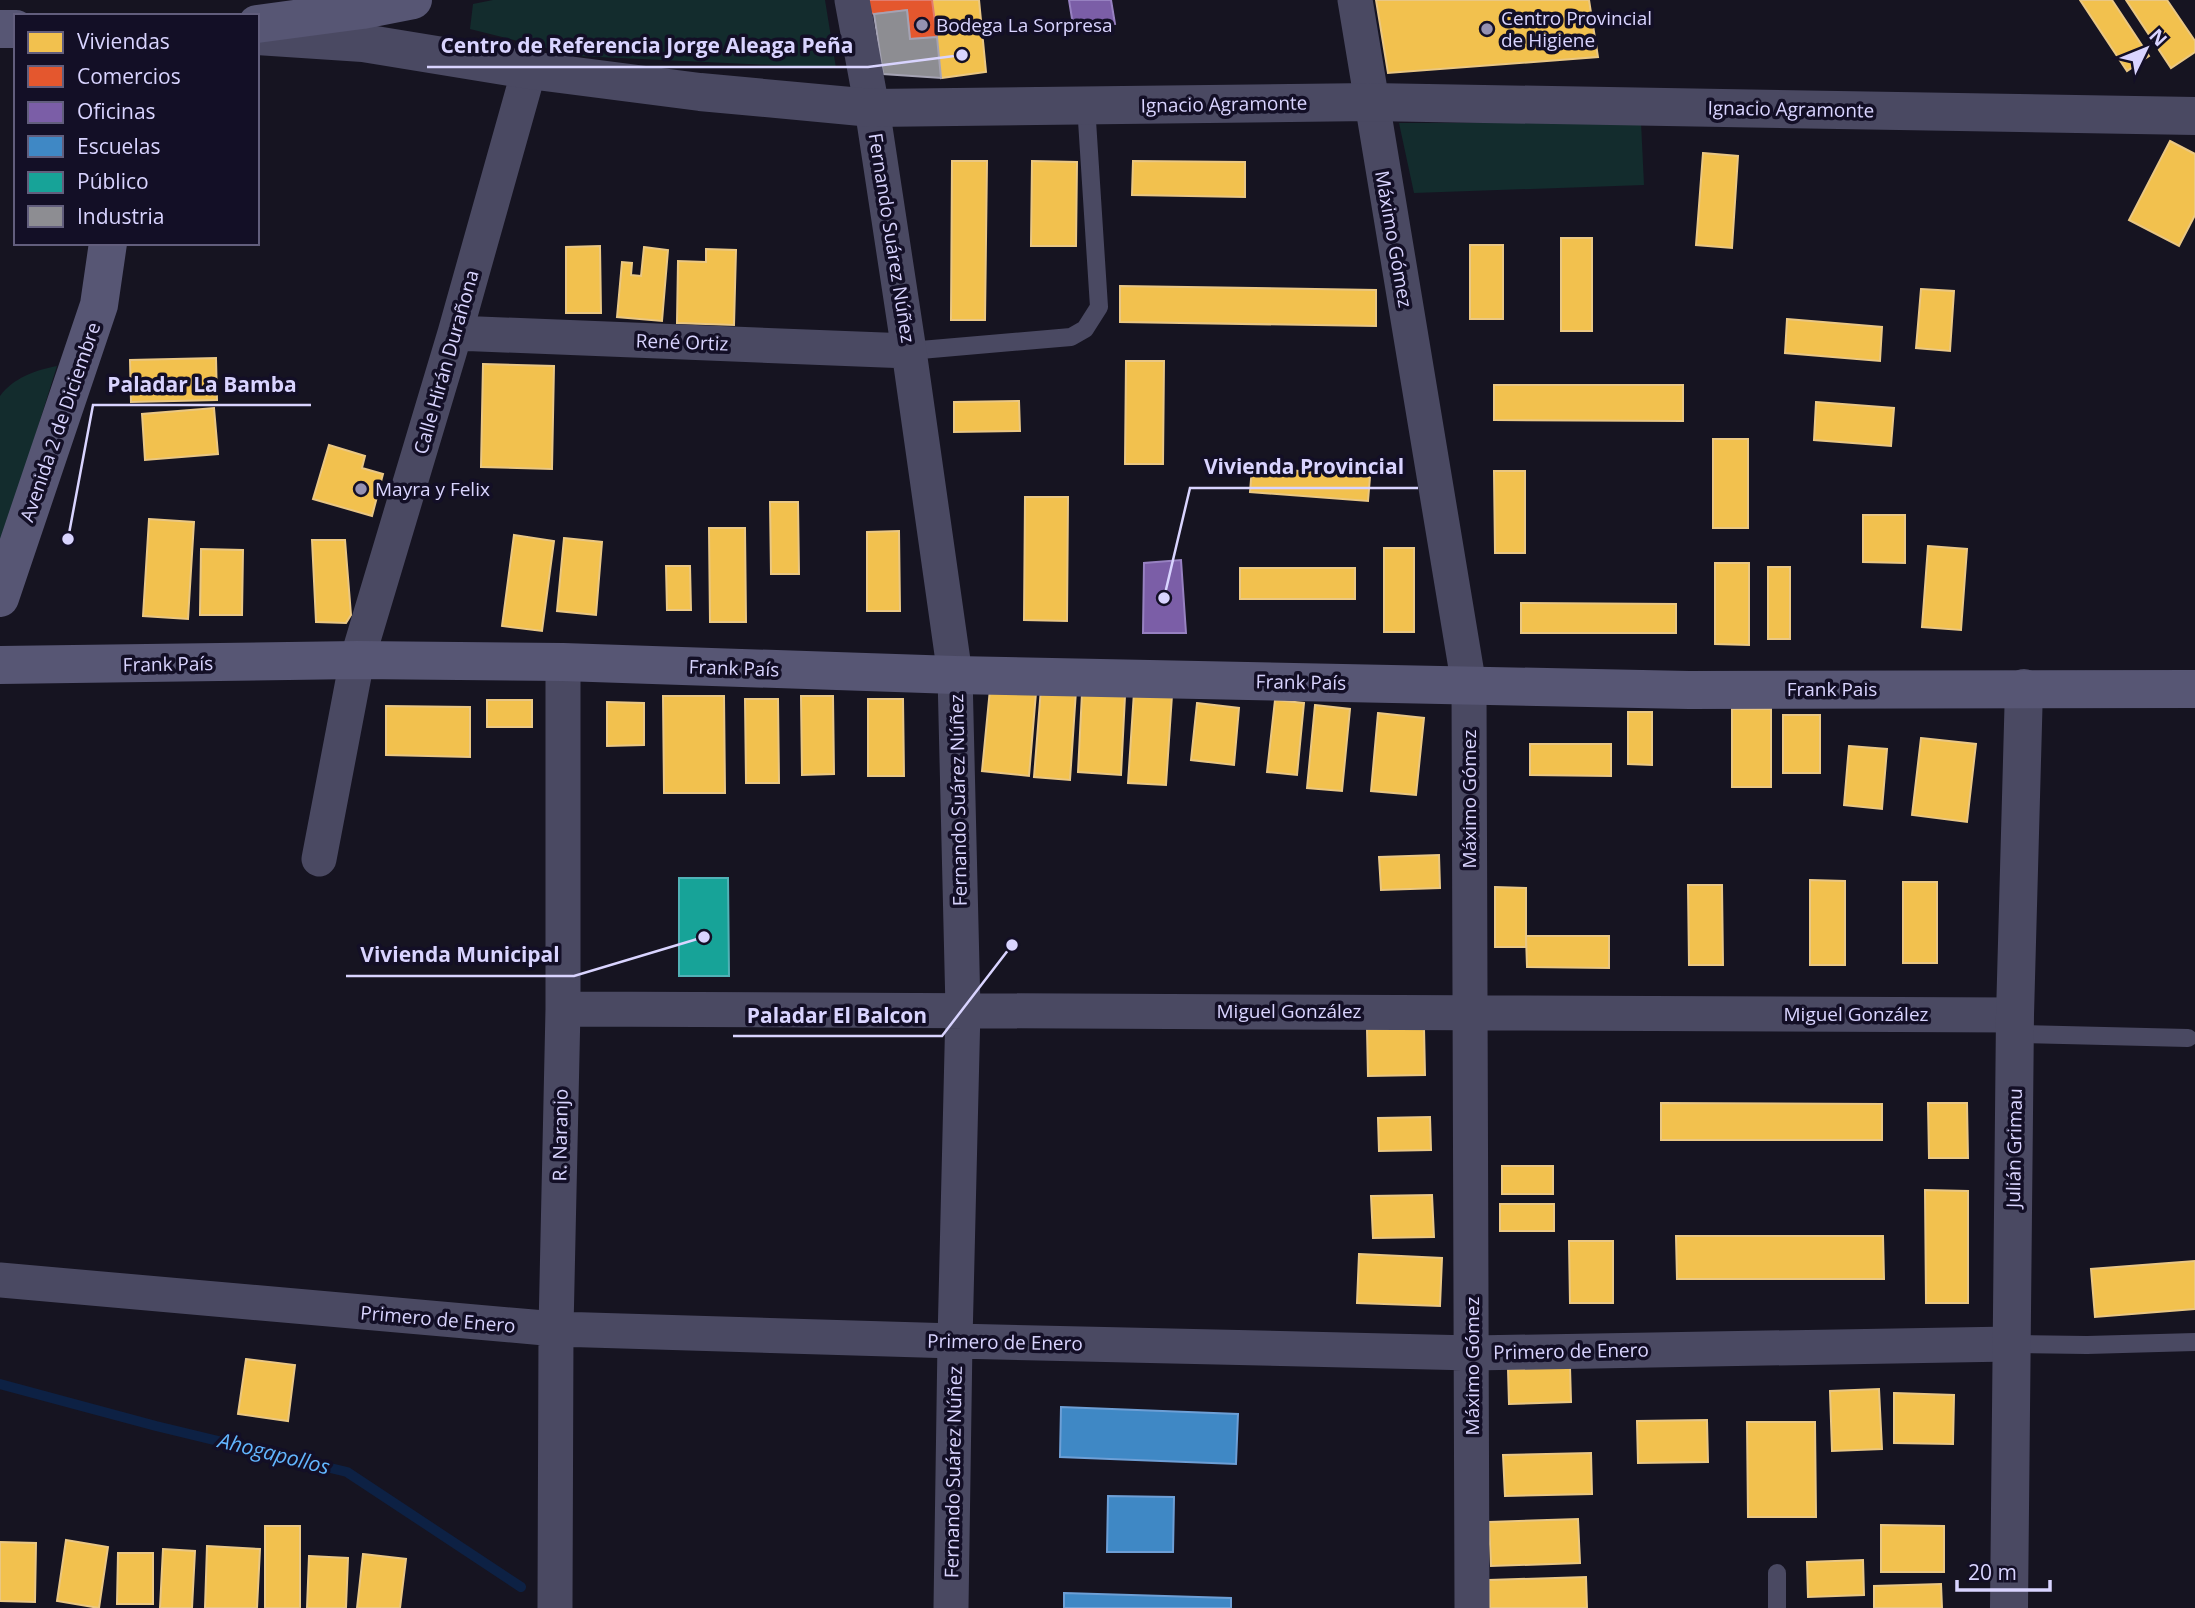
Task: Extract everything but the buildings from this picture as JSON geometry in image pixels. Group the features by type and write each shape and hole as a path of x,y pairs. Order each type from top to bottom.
{"main road":[{"path":"259,24 362,18 413,0"},
{"name":"Avenida 2 de Diciembre","path":"0,598 99,305 108,245"},
{"name":"Frank País","path":"11,671 357,660 563,662 955,675 1469,686"},
{"name":"Frank Pais","path":"1469,686 1689,690 2195,689"}],"street":[{"name":"Fernando Suárez Núñez","path":"852,0 872,108 955,675 963,1010 951,1608"},
{"name":"Máximo Gómez","path":"1355,0 1469,686 1472,1608"},
{"name":"Ignacio Agramonte","path":"259,36 362,18 529,71 700,92 872,108 1371,102 2195,116"},
{"name":"Calle Hirán Durañona","path":"319,859 357,660 455,333 529,71"},
{"name":"René Ortiz","path":"455,333 909,351"},
{"name":"R. Naranjo","path":"555,1608 556,1329 563,1009 563,662"},
{"name":"Julián Grimau","path":"2010,1608 2011,1344 2024,688"},
{"name":"Miguel González","path":"563,1009 1469,1012 2016,1024"},
{"name":"Primero de Enero","path":"0,1280 556,1329 1473,1353 2011,1344"}],"lane":[{"path":"909,351 1071,337 1085,329 1099,307 1086,106"},
{"path":"2016,1024 2188,1038"},
{"path":"2011,1344 2195,1342"},
{"path":"1777,1573 1777,1608"}],"green space":[{"path":"493,0 825,0 836,68 577,56 470,29 473,4"},
{"path":"1641,122 1644,185 1414,193 1399,123"},
{"path":"57,366 0,548 0,396 11,384 26,376"}],"waterway":[{"name":"Ahogapollos","path":"0,1384 156,1426 347,1472 521,1587"}],"place":[{"name":"Bodega La Sorpresa","path":"922,25"},
{"name":"Centro Provincial de Higiene","path":"1487,29"},
{"name":"Centro de Referencia Jorge Aleaga Peña","path":"962,55"},
{"name":"Mayra y Felix","path":"361,489"},
{"name":"Paladar La Bamba","path":"68,539"},
{"name":"Vivienda Provincial","path":"1164,598"},
{"name":"Vivienda Municipal","path":"704,937"},
{"name":"Paladar El Balcon","path":"1012,945"}]}
